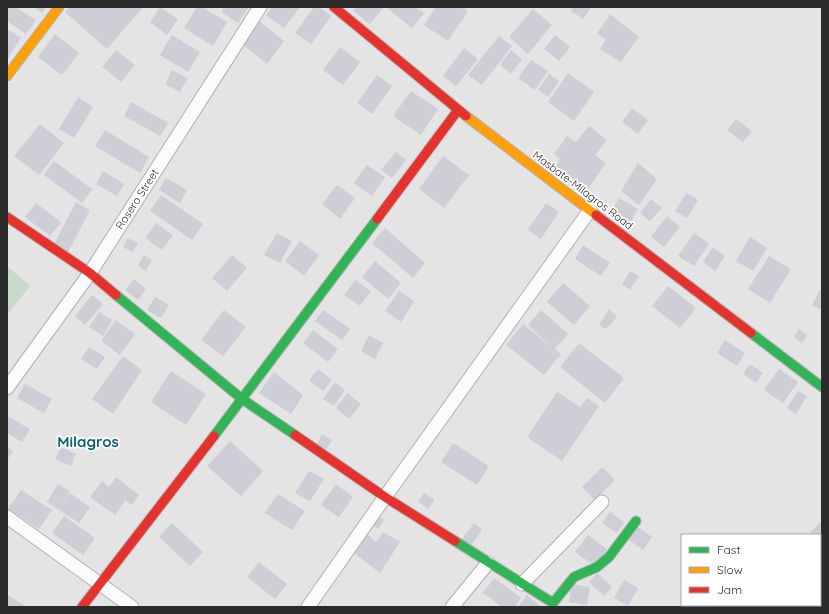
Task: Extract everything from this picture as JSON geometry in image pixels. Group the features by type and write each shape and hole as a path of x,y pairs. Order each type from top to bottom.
{"street":[{"path":"7,76 59,7"},
{"name":"Rosero Street","path":"7,388 90,273 260,7"},
{"name":"Masbate-Milagros Road","path":"334,7 458,110 822,387"},
{"path":"82,607 242,400 458,110"},
{"path":"308,607 590,210"},
{"path":"7,217 90,273 242,400 385,497 555,605 561,592 574,577 596,567 609,557 636,521"},
{"path":"522,584 602,502"},
{"path":"7,517 132,607"},
{"path":"452,607 488,563"}],"green space":[{"path":"7,266 30,286 7,315"}],"building":[{"path":"10,7 15,7 36,20 26,34 7,21 7,12"},
{"path":"34,7 46,7 42,13"},
{"path":"70,7 143,7 107,49 65,12"},
{"path":"160,7 178,19 167,35 150,22"},
{"path":"197,7 202,7 227,22 213,46 184,28"},
{"path":"224,7 249,7 238,23 221,12"},
{"path":"272,7 300,7 284,28 266,15"},
{"path":"314,7 319,7 331,16 311,44 295,33"},
{"path":"356,7 384,7 370,24 353,11"},
{"path":"390,7 415,7 424,13 412,28 388,9"},
{"path":"436,7 461,7 468,11 448,41 424,25"},
{"path":"573,7 591,7 583,19 571,11"},
{"path":"533,9 552,25 528,54 509,37"},
{"path":"610,14 639,37 621,62 600,49 606,39 597,34"},
{"path":"259,21 284,41 267,64 242,44"},
{"path":"7,29 21,38 7,59"},
{"path":"55,34 79,53 62,75 38,57"},
{"path":"172,35 200,52 188,72 160,55"},
{"path":"555,35 570,47 559,61 544,49"},
{"path":"499,36 512,46 482,85 468,75"},
{"path":"340,47 360,62 343,85 323,70"},
{"path":"464,48 478,59 456,86 443,76"},
{"path":"116,50 135,65 121,82 102,67"},
{"path":"511,50 522,59 511,74 500,65"},
{"path":"531,60 548,71 535,90 518,78"},
{"path":"172,70 188,78 180,92 165,84"},
{"path":"568,73 594,92 574,121 548,102"},
{"path":"549,74 559,81 548,97 538,90"},
{"path":"377,75 392,86 372,114 357,103"},
{"path":"411,91 438,109 421,135 393,116"},
{"path":"78,97 93,107 74,138 59,129"},
{"path":"131,102 168,123 160,136 124,116"},
{"path":"632,108 648,120 638,134 622,122"},
{"path":"736,119 752,131 743,142 727,130"},
{"path":"40,124 64,143 39,175 14,156"},
{"path":"589,126 607,140 595,155 606,163 588,189 556,167 560,159 554,154 567,136 576,142"},
{"path":"105,130 149,157 140,173 95,146"},
{"path":"396,152 406,160 392,178 381,170"},
{"path":"443,156 469,175 444,208 419,189"},
{"path":"54,161 92,189 82,203 44,175"},
{"path":"638,163 657,179 639,205 621,191"},
{"path":"367,165 385,177 372,196 354,183"},
{"path":"103,171 124,184 117,196 96,184"},
{"path":"166,178 187,190 180,203 159,190"},
{"path":"337,185 355,198 340,219 322,204"},
{"path":"686,193 698,200 687,218 675,211"},
{"path":"161,195 203,224 192,240 150,211"},
{"path":"619,198 638,209 629,225 610,214"},
{"path":"651,199 662,208 650,221 640,213"},
{"path":"76,202 90,210 67,254 53,246"},
{"path":"36,203 61,222 50,236 25,217"},
{"path":"546,203 559,212 541,239 528,230"},
{"path":"667,216 680,227 664,247 651,237"},
{"path":"156,223 173,235 162,250 145,238"},
{"path":"385,228 425,263 413,278 372,243"},
{"path":"277,233 292,241 280,263 264,255"},
{"path":"694,233 709,244 694,266 678,256"},
{"path":"750,237 767,248 753,271 736,261"},
{"path":"128,238 138,243 133,252 123,247"},
{"path":"300,241 319,255 304,276 285,261"},
{"path":"583,245 610,263 601,276 575,259"},
{"path":"713,247 725,256 715,271 703,262"},
{"path":"144,255 152,260 146,271 138,266"},
{"path":"232,255 247,268 227,291 212,278"},
{"path":"769,256 791,269 770,303 748,289"},
{"path":"375,261 401,283 388,299 362,277"},
{"path":"630,271 639,276 630,290 622,284"},
{"path":"134,279 146,289 138,300 125,290"},
{"path":"355,280 371,291 360,306 344,295"},
{"path":"563,283 590,306 574,325 547,302"},
{"path":"668,286 696,308 680,328 652,306"},
{"path":"820,290 822,291 822,310 812,305"},
{"path":"399,291 414,301 401,322 385,311"},
{"path":"92,295 103,304 85,325 75,316"},
{"path":"155,297 169,305 161,318 147,310"},
{"path":"609,309 617,317 606,329 599,325"},
{"path":"224,310 246,327 223,356 201,340"},
{"path":"323,310 350,329 342,340 315,321"},
{"path":"541,310 568,334 555,349 561,354 544,375 506,345 523,324 553,348 528,325"},
{"path":"99,312 112,320 103,336 89,327"},
{"path":"116,320 135,334 120,355 101,341"},
{"path":"799,329 807,335 802,343 794,337"},
{"path":"313,330 338,349 328,362 303,343"},
{"path":"369,335 383,343 375,359 361,351"},
{"path":"725,340 745,353 737,366 717,353"},
{"path":"579,343 624,378 605,403 560,367"},
{"path":"89,347 105,357 97,369 81,359"},
{"path":"123,356 142,370 113,414 92,399"},
{"path":"750,364 763,373 756,383 743,374"},
{"path":"318,369 332,380 323,391 309,380"},
{"path":"779,369 798,382 783,403 764,390"},
{"path":"171,371 206,394 186,425 151,402"},
{"path":"274,372 303,395 291,414 259,393"},
{"path":"335,382 345,390 334,406 323,399"},
{"path":"25,384 52,399 44,413 17,398"},
{"path":"798,391 807,396 796,414 787,408"},
{"path":"557,392 580,407 587,398 599,406 562,461 527,437"},
{"path":"347,393 361,404 349,419 336,408"},
{"path":"7,416 30,429 22,442 7,433"},
{"path":"322,434 332,440 325,451 316,446"},
{"path":"230,441 263,471 241,496 207,466"},
{"path":"453,443 489,466 477,485 441,462"},
{"path":"7,447 13,451 7,460"},
{"path":"61,447 76,454 71,466 55,459"},
{"path":"602,467 615,480 595,500 582,487"},
{"path":"309,471 324,479 310,501 295,493"},
{"path":"116,477 139,495 132,505 125,501 115,515 90,497 102,481 109,487"},
{"path":"58,484 70,491 59,510 47,502"},
{"path":"336,484 353,497 339,517 321,505"},
{"path":"21,490 52,510 39,529 8,509"},
{"path":"70,493 90,507 79,523 59,510"},
{"path":"424,493 435,500 428,509 418,502"},
{"path":"278,494 305,511 292,530 265,513"},
{"path":"610,512 624,522 617,533 602,523"},
{"path":"377,515 384,520 378,529 371,524"},
{"path":"64,516 95,538 83,555 52,533"},
{"path":"821,522 822,547 821,548 821,534 808,534"},
{"path":"172,523 203,552 190,566 159,537"},
{"path":"474,523 482,530 469,548 460,542"},
{"path":"635,525 652,537 643,550 626,538"},
{"path":"383,532 400,542 380,573 354,553 367,534 376,542"},
{"path":"588,535 607,549 595,566 575,552"},
{"path":"822,557 822,571 821,570"},
{"path":"259,562 287,584 275,599 247,577"},
{"path":"597,573 612,587 604,596 589,582"},
{"path":"494,578 521,598 515,607 502,607 483,593"},
{"path":"624,580 638,588 628,606 614,598"},
{"path":"572,584 590,587 587,605 569,602"},
{"path":"8,595 26,607 7,607"},
{"path":"527,595 541,606 518,607"}],"traffic: fast":[{"path":"214,436 377,219"},
{"path":"116,295 242,399 295,435"},
{"path":"751,333 822,387"},
{"path":"455,541 553,603 574,577 597,567 609,557 636,521"}],"traffic: slow":[{"path":"7,76 59,7"},
{"path":"466,116 596,215"}],"traffic: jam":[{"path":"334,7 466,116"},
{"path":"377,219 458,110"},
{"path":"596,215 751,333"},
{"path":"7,217 90,273 116,295"},
{"path":"295,435 385,497 455,541"},
{"path":"82,607 214,436"}],"district":[{"name":"Milagros","path":"88,442"}]}
